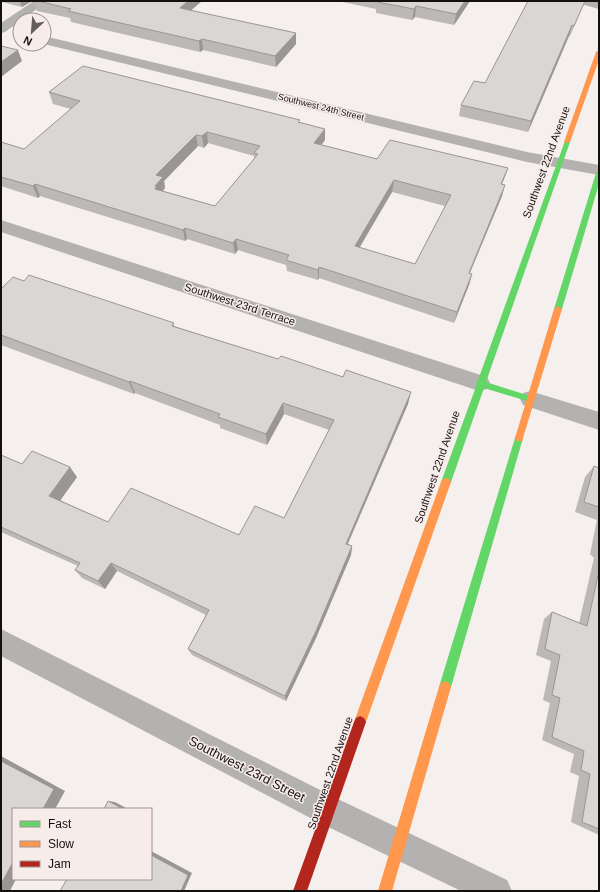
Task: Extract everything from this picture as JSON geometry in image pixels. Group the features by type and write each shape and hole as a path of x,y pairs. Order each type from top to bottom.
{"main road":[{"name":"Southwest 22nd Avenue","path":"300,891 558,162 599,52"},
{"path":"385,891 530,399 599,172"},
{"path":"480,383 530,399"}],"street":[{"path":"1,29 42,1"},
{"path":"585,1 599,5"},
{"path":"1,29 12,32"},
{"name":"Southwest 24th Street","path":"52,42 519,155 558,162 599,172"},
{"name":"Southwest 23rd Terrace","path":"1,226 480,383"},
{"path":"530,399 599,421"},
{"name":"Southwest 23rd Street","path":"1,642 329,811 496,891"}],"building":[{"path":"38,1 188,1 180,8 296,33 275,56 202,39 199,41 68,11 71,9"},
{"path":"377,1 465,1 456,14 416,6 414,9"},
{"path":"528,1 585,1 574,26 572,25 531,121 461,105 474,81 485,83"},
{"path":"1,46 12,49 12,52 15,52 1,62"},
{"path":"83,66 300,120 298,122 325,129 314,143 377,159 390,140 508,168 501,184 505,185 469,273 472,274 457,312 319,267 318,270 286,260 289,255 236,239 233,243 185,228 183,230 35,184 33,186 1,177 1,142 24,149 80,101 49,92","holes":["207,132 260,146 254,153 258,154 215,206 155,189 157,186 155,186 163,177 156,175 196,135 202,136","394,180 451,195 415,264 355,246"]},
{"path":"29,275 174,323 172,326 278,359 281,356 343,377 346,370 411,392 346,544 352,546 316,631 285,696 188,649 209,610 111,563 98,581 75,570 80,563 1,527 1,455 22,464 32,451 70,467 49,496 108,522 131,488 239,535 255,506 284,518 334,420 283,403 266,434 218,417 220,414 1,335 1,289 13,277 24,281"},
{"path":"594,466 599,468 599,507 584,502"},
{"path":"599,571 599,829 582,822 590,774 581,770 584,751 552,737 560,698 552,695 560,655 545,649 552,612 587,626"},
{"path":"1,761 54,789 44,808 12,808 12,864 1,884"},
{"path":"108,801 121,808 104,808"},
{"path":"152,856 188,875 181,891 60,891 66,880 152,880"}],"traffic: fast":[{"path":"446,482 567,142"},
{"path":"558,309 599,173"},
{"path":"480,383 530,399"},
{"path":"445,687 519,438"}],"traffic: slow":[{"path":"567,142 599,52"},
{"path":"519,438 558,309"},
{"path":"360,722 446,482"},
{"path":"385,891 445,687"}],"traffic: jam":[{"path":"300,891 360,722"}]}
